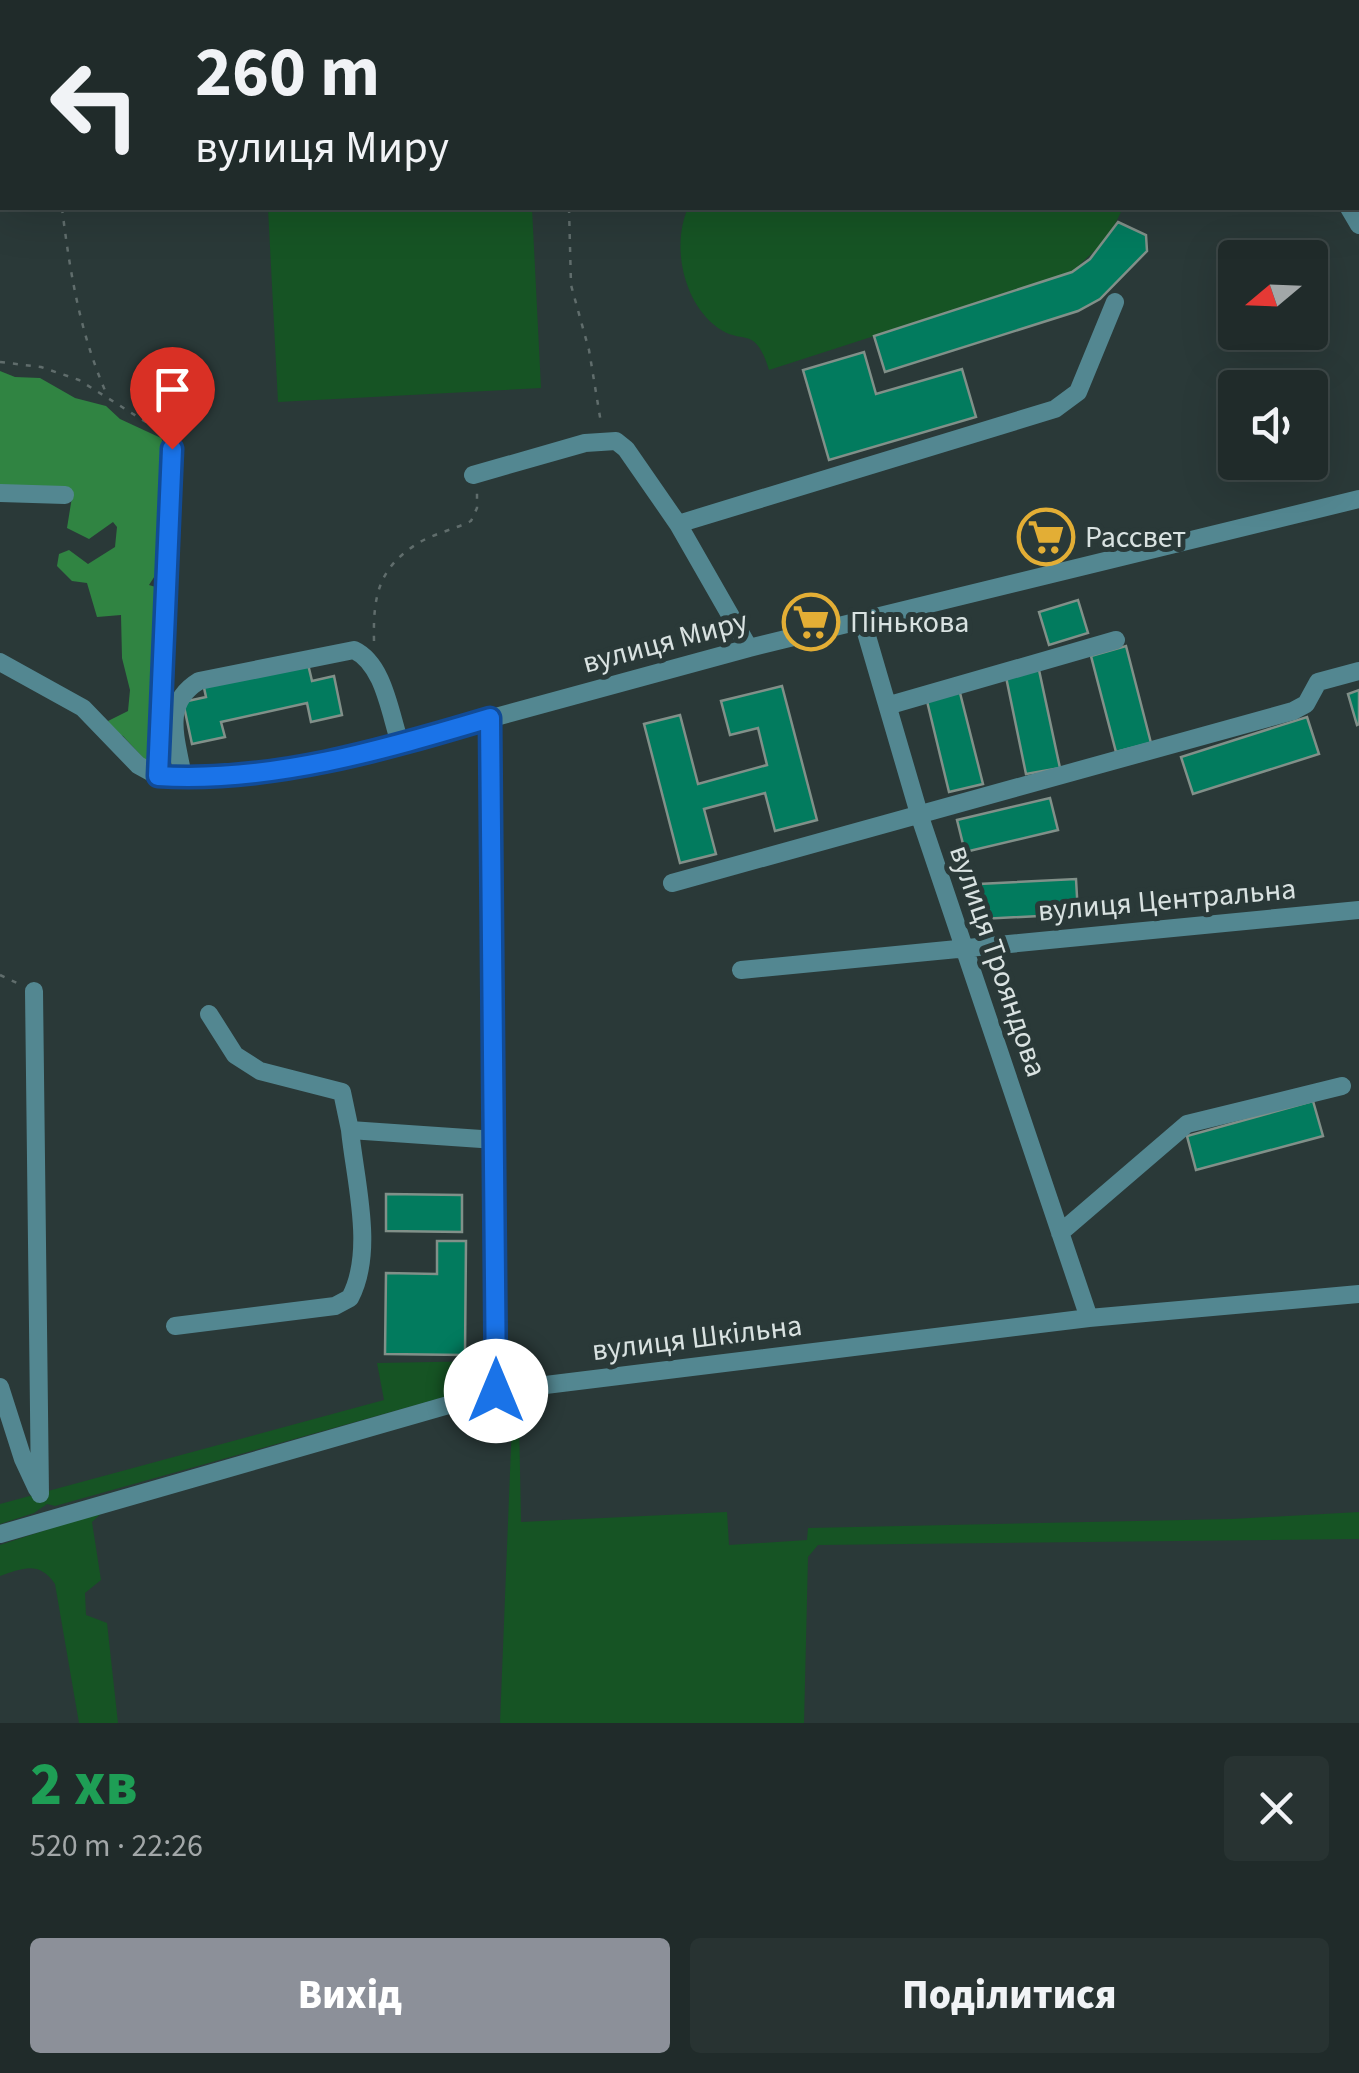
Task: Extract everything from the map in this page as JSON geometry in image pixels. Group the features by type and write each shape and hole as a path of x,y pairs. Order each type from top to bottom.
{"street":[{"path":"678,524 1055,409 1078,392 1115,302"},
{"path":"480,473 604,440 616,441 626,448 678,524 749,648"},
{"path":"0,662 82,708 138,765 158,776 172,449"},
{"path":"0,493 65,495"},
{"name":"вулиця Миру","path":"158,776 257,774 400,744 862,619 1359,499"},
{"name":"вулиця Трояндова","path":"862,619 920,817 1089,1318"},
{"path":"890,705 1116,640"},
{"path":"182,777 174,724 176,702 185,690 199,681 354,650 366,656 374,668 400,744"},
{"path":"672,883 1293,711 1306,704 1318,682 1359,671"},
{"path":"490,718 496,1391"},
{"name":"вулиця Центральна","path":"741,970 1359,910"},
{"path":"34,990 40,1494"},
{"path":"174,1326 335,1306 350,1298 360,1274 361,1232 342,1092 260,1071 236,1056 208,1014"},
{"path":"1060,1233 1187,1124 1342,1086"},
{"path":"350,1130 496,1140"},
{"name":"вулиця Шкільна","path":"0,1534 496,1391 1089,1318 1359,1294"},
{"path":"0,1387 23,1459 48,1518"}],"path":[{"path":"62,210 76,308 88,352 108,396"},
{"path":"569,210 570,285 589,350 604,440"},
{"path":"0,362 41,368 79,380 108,396 139,422 164,434 172,449"},
{"path":"374,668 374,599 385,573 420,542 471,521 477,508 480,473"},
{"path":"0,976 34,990"}],"green space":[{"path":"268,210 532,210 541,388 278,402"},
{"path":"687,210 1122,210 1108,238 1072,272 769,370 758,346 713,324 694,300 683,269 683,222"},
{"path":"0,371 15,377 40,378 75,398 106,406 120,419 161,438 167,450 160,568 149,585 159,588 153,757 147,762 123,736 111,731 108,721 128,711 130,690 122,658 121,615 97,617 87,583 72,581 57,566 59,554 69,550 88,564 115,547 117,527 113,522 89,539 67,528 72,497 0,489"},
{"path":"490,1361 486,1382 480,1387 55,1506 47,1504 34,1513 0,1524 0,1504 384,1400 377,1363"},
{"path":"519,1420 521,1522 727,1512 729,1545 807,1540 808,1528 1232,1519 1359,1512 1359,1539 818,1545 808,1557 804,1723 500,1723 512,1422"},
{"path":"104,1511 92,1522 101,1580 85,1593 86,1615 107,1623 118,1723 79,1723 55,1584 37,1569 0,1576 0,1545"}],"building":[{"path":"1118,222 1146,235 1147,251 1100,299 1078,311 885,372 874,336 1072,272 1090,259"},
{"path":"864,352 876,394 962,369 976,417 829,460 803,370"},
{"path":"1078,600 1088,633 1049,645 1039,612"},
{"path":"1126,646 1151,743 1116,752 1091,656"},
{"path":"307,660 312,681 334,676 342,715 311,722 307,703 221,722 225,737 192,744 183,702 206,697 203,683"},
{"path":"1039,670 1060,768 1026,774 1006,677"},
{"path":"782,686 817,820 775,831 765,793 704,809 716,854 680,863 644,724 680,715 698,784 767,765 758,728 730,735 721,701"},
{"path":"959,689 983,784 949,792 926,697"},
{"path":"1359,690 1359,724 1357,725 1348,694"},
{"path":"1307,717 1319,754 1193,794 1181,757"},
{"path":"1050,798 1058,830 965,852 957,820"},
{"path":"1076,879 1078,914 981,919 979,884"},
{"path":"1313,1101 1323,1136 1196,1170 1187,1136"},
{"path":"386,1194 462,1195 462,1232 386,1231"},
{"path":"437,1241 466,1241 465,1355 385,1354 386,1273 437,1274"}],"place":[{"name":"Рассвет","path":"1046,537"},
{"name":"Пінькова","path":"811,622"}],"route":[{"path":"172,449 157,728 158,776 205,779 257,774 400,744 490,718 496,1391"}]}
